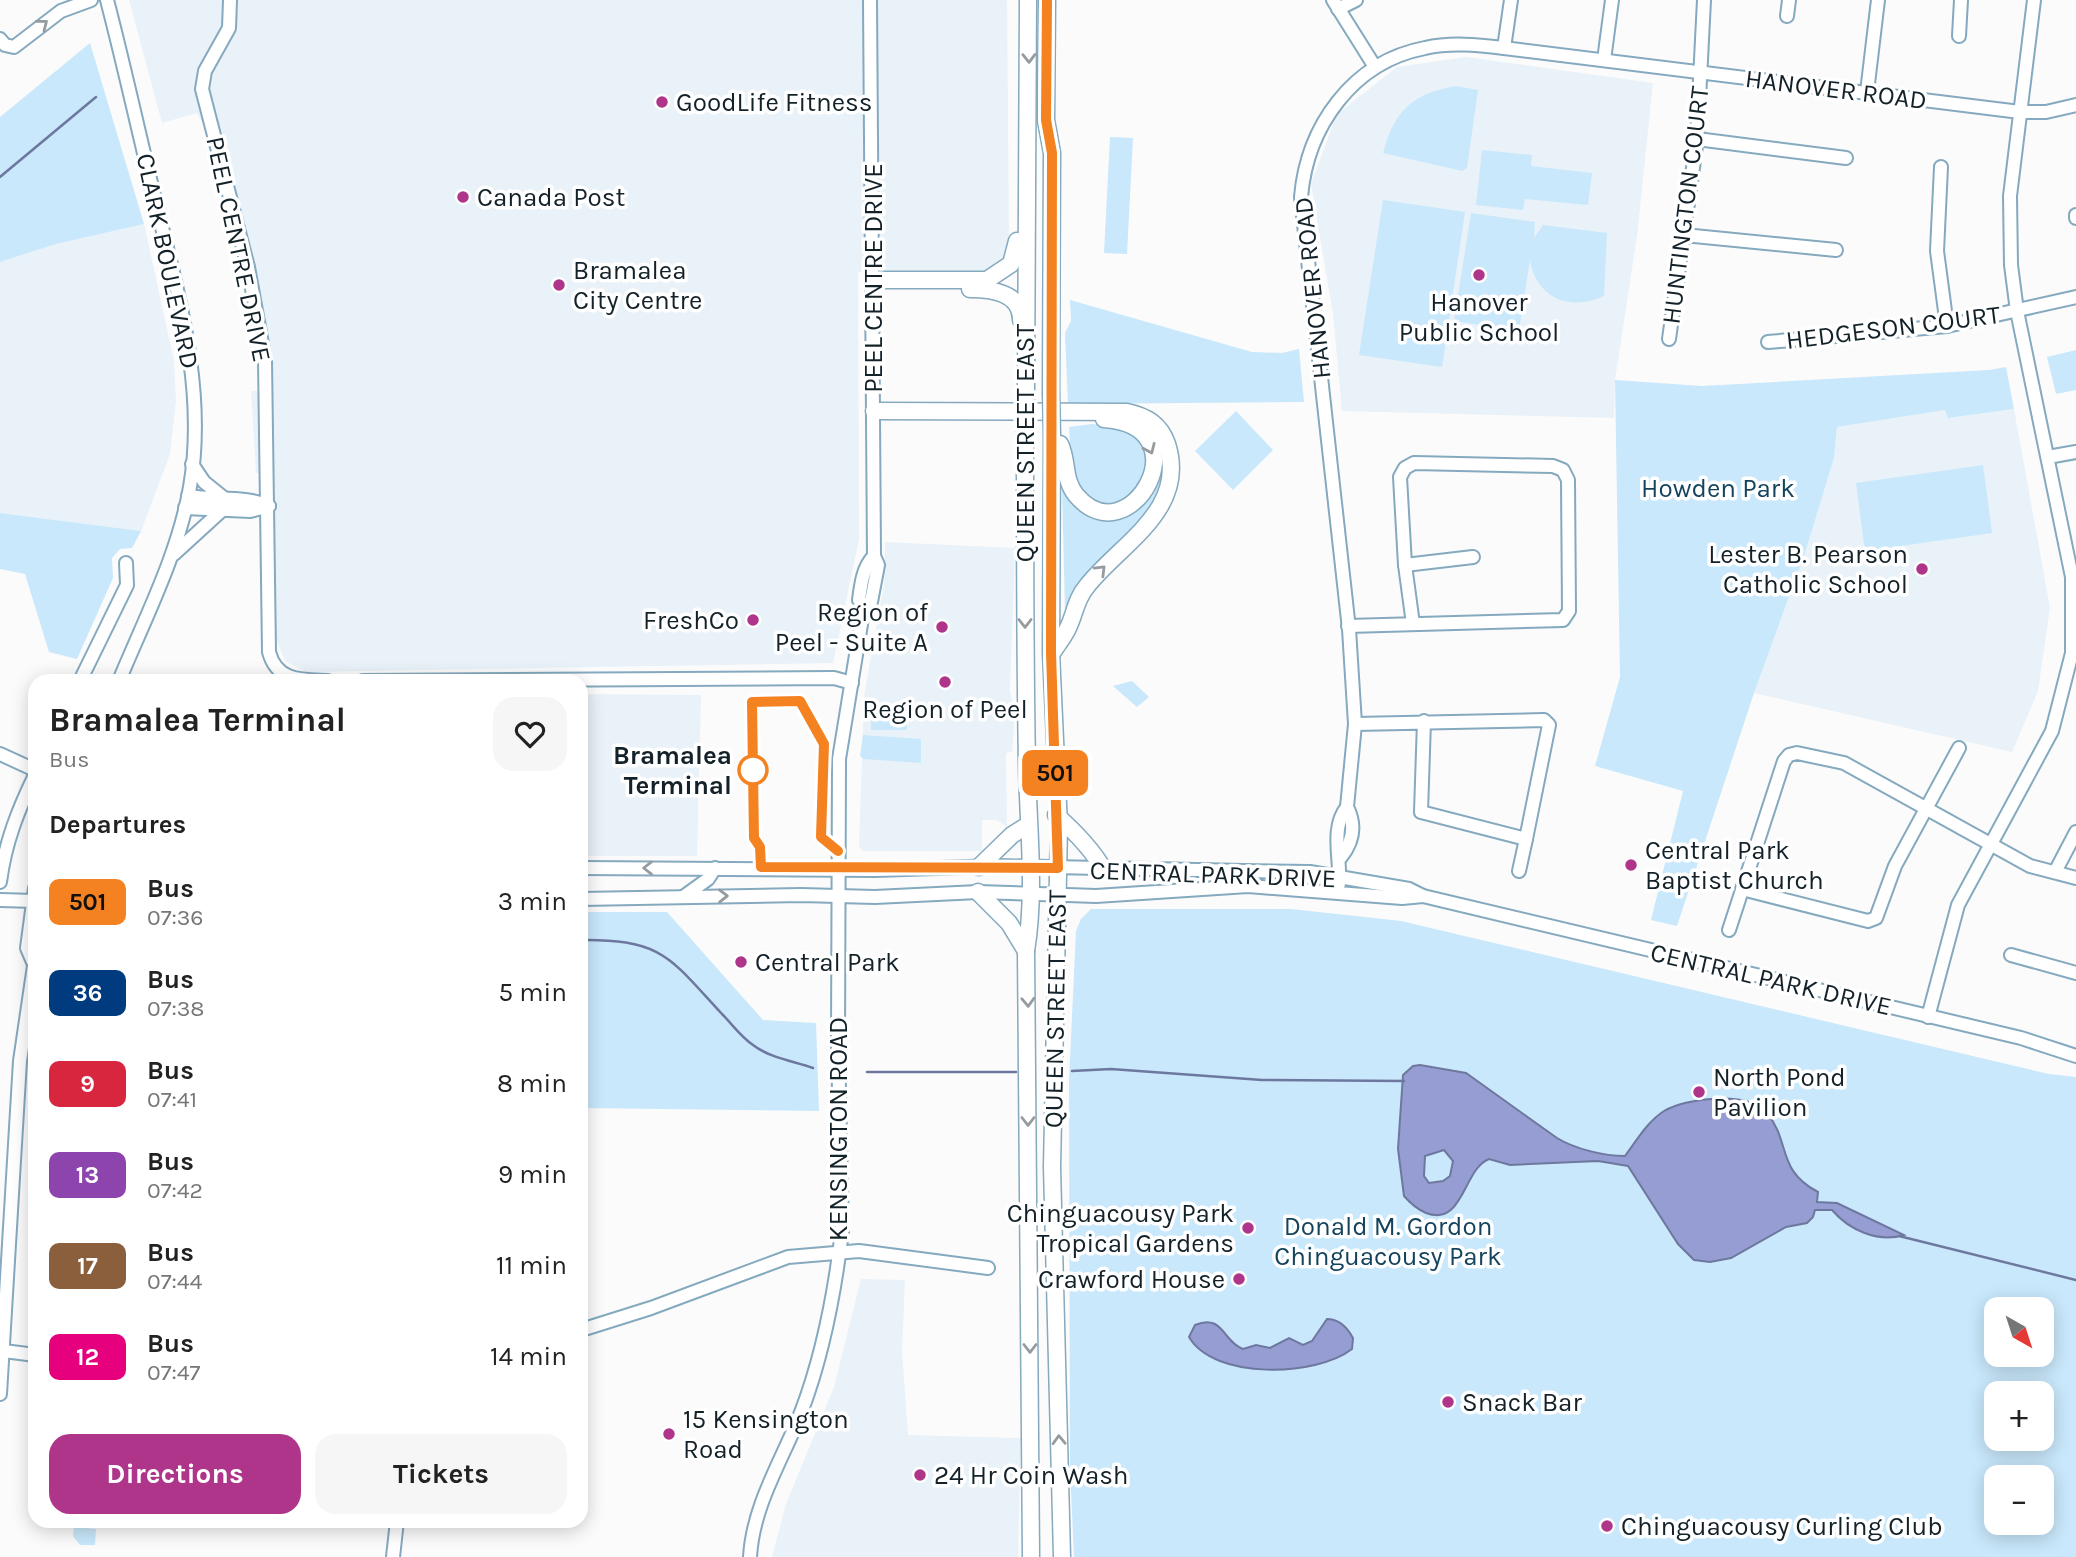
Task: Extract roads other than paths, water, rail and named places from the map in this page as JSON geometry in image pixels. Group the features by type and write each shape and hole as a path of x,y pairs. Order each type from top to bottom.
{"main road":[{"name":"QUEEN STREET EAST","path":"1028,0 1030,115 1025,149 1025,438 1030,867 1026,951 1031,1557"},
{"name":"QUEEN STREET EAST","path":"1047,0 1046,120 1052,153 1051,653 1058,868 1052,1154 1062,1557"},
{"path":"873,285 987,280 1008,268 1016,253 1016,168 1025,149"},
{"path":"873,285 983,289 1005,294 1012,299 1021,314 1022,358 1025,366"},
{"path":"874,416 1127,412 1147,417 1161,432 1170,462 1163,505 1143,530 1085,587 1073,608 1069,628 1051,653"},
{"path":"874,416 1115,420 1137,430 1149,442 1155,464 1151,481 1140,497 1127,507 1107,511 1091,506 1070,486 1063,468 1062,446 1052,436"},
{"path":"1056,816 1079,841 1094,852 1104,870"},
{"path":"979,867 1012,835 1028,825"},
{"path":"978,892 1009,923 1026,951"}],"street":[{"path":"0,39 5,45 14,47 61,11 91,0"},
{"name":"CLARK BOULEVARD","path":"107,0 190,352 195,394 192,464 187,502 171,557 123,674"},
{"name":"PEEL CENTRE DRIVE","path":"230,0 229,28 205,71 202,89 248,267 265,360 269,506 268,645 271,661 283,674"},
{"name":"PEEL CENTRE DRIVE","path":"838,869 839,759 864,606 871,602 878,565 874,556 870,0"},
{"path":"1356,0 1335,5 1375,67"},
{"path":"1504,48 1511,0"},
{"path":"1604,60 1612,0"},
{"name":"HUNTINGTON COURT","path":"1669,339 1697,139 1704,0"},
{"path":"1787,16 1789,0"},
{"path":"1867,92 1878,0"},
{"path":"1959,36 1961,0"},
{"path":"1928,1017 1958,905 2042,751 2061,706 2072,653 2074,577 2017,311 2009,228 2034,0"},
{"name":"HANOVER ROAD","path":"1339,891 1341,857 1350,846 1353,820 1347,807 1355,724 1349,626 1301,197 1308,157 1325,118 1340,97 1375,67 1398,56 1436,46 1504,48 2020,112 2046,112 2076,105"},
{"path":"1697,139 1846,158"},
{"path":"1941,167 1937,251 1947,326"},
{"path":"1684,235 1836,250"},
{"name":"HEDGESON COURT","path":"1768,342 1947,326 2076,297"},
{"path":"2048,457 2076,452"},
{"path":"1349,626 1563,620 1569,611 1567,480 1563,470 1553,466 1414,463 1405,468 1401,477 1405,565 1413,624"},
{"path":"192,464 223,505"},
{"path":"187,502 223,505 251,499 269,506"},
{"path":"171,557 223,505"},
{"path":"1405,565 1473,557"},
{"path":"83,674 127,585 126,563"},
{"path":"588,680 834,678 852,683"},
{"path":"1355,724 1544,720 1549,725 1519,871"},
{"path":"1424,721 1421,812 1525,839"},
{"path":"1742,889 1868,921 1876,918 1895,866 1959,748"},
{"path":"1729,930 1784,761 1789,755 1797,753 1844,763 2030,866 2076,878"},
{"path":"0,754 28,767"},
{"path":"0,882 6,845 16,814 28,789"},
{"path":"2055,872 2076,832"},
{"name":"CENTRAL PARK DRIVE","path":"588,868 1030,867 1310,872 1409,889 1423,896 2021,1038 2076,1056"},
{"path":"683,897 708,878 715,868"},
{"name":"KENSINGTON ROAD","path":"750,1557 762,1497 802,1410 820,1354 842,1231 838,869"},
{"name":"CENTRAL PARK DRIVE","path":"588,899 978,892 1096,896 1248,887 1339,891 1402,898 1423,896"},
{"path":"0,900 28,898"},
{"path":"2011,955 2076,973"},
{"path":"0,1394 4,1351 6,1233 20,1060 28,1003"},
{"path":"588,1328 651,1308 761,1264 788,1256 859,1251 988,1268"},
{"path":"4,1351 28,1354"},
{"path":"393,1557 396,1528"}],"water":[{"path":"1413,1066 1466,1073 1564,1142 1581,1149 1617,1156 1625,1156 1652,1120 1674,1106 1717,1098 1746,1101 1767,1113 1779,1134 1790,1165 1805,1183 1818,1192 1817,1202 1837,1203 1904,1235 1874,1236 1855,1229 1832,1210 1815,1210 1807,1223 1786,1227 1731,1258 1710,1262 1694,1260 1678,1244 1628,1166 1598,1161 1510,1165 1489,1159 1480,1165 1456,1205 1448,1212 1439,1215 1426,1213 1404,1196 1398,1149 1403,1075","holes":["1444,1150 1453,1161 1450,1176 1443,1181 1429,1183 1424,1176 1425,1156"]},
{"path":"1327,1319 1339,1322 1348,1330 1353,1338 1352,1349 1315,1365 1291,1369 1266,1370 1220,1361 1202,1351 1189,1337 1195,1325 1204,1322 1217,1325 1243,1349 1256,1345 1270,1348 1289,1338 1303,1345 1312,1341"}],"waterway":[{"path":"0,177 96,97"},
{"path":"588,940 630,943 663,956 690,979 749,1042 774,1056 813,1068"},
{"path":"1072,1071 1111,1069 1262,1080 1404,1081"},
{"path":"867,1072 1016,1072"},
{"path":"1899,1236 2076,1280"}],"place":[{"name":"GoodLife Fitness","path":"662,102"},
{"name":"Canada Post","path":"463,197"},
{"name":"Hanover Public School","path":"1479,275"},
{"name":"Bramalea City Centre","path":"559,285"},
{"name":"Lester B. Pearson Catholic School","path":"1922,569"},
{"name":"FreshCo","path":"753,620"},
{"name":"Region of Peel - Suite A","path":"942,627"},
{"name":"Region of Peel","path":"945,682"},
{"name":"Bramalea Terminal","path":"753,770"},
{"name":"Central Park Baptist Church","path":"1631,865"},
{"name":"Central Park","path":"741,962"},
{"name":"North Pond Pavilion","path":"1699,1092"},
{"name":"Chinguacousy Park Tropical Gardens","path":"1248,1228"},
{"name":"Crawford House","path":"1239,1279"},
{"name":"Snack Bar","path":"1448,1402"},
{"name":"15 Kensington Road","path":"669,1434"},
{"name":"24 Hr Coin Wash","path":"920,1475"},
{"name":"Chinguacousy Curling Club","path":"1607,1526"}],"park label":[{"name":"Howden Park","path":"1718,488"},
{"name":"Donald M. Gordon Chinguacousy Park","path":"1388,1241"}]}
